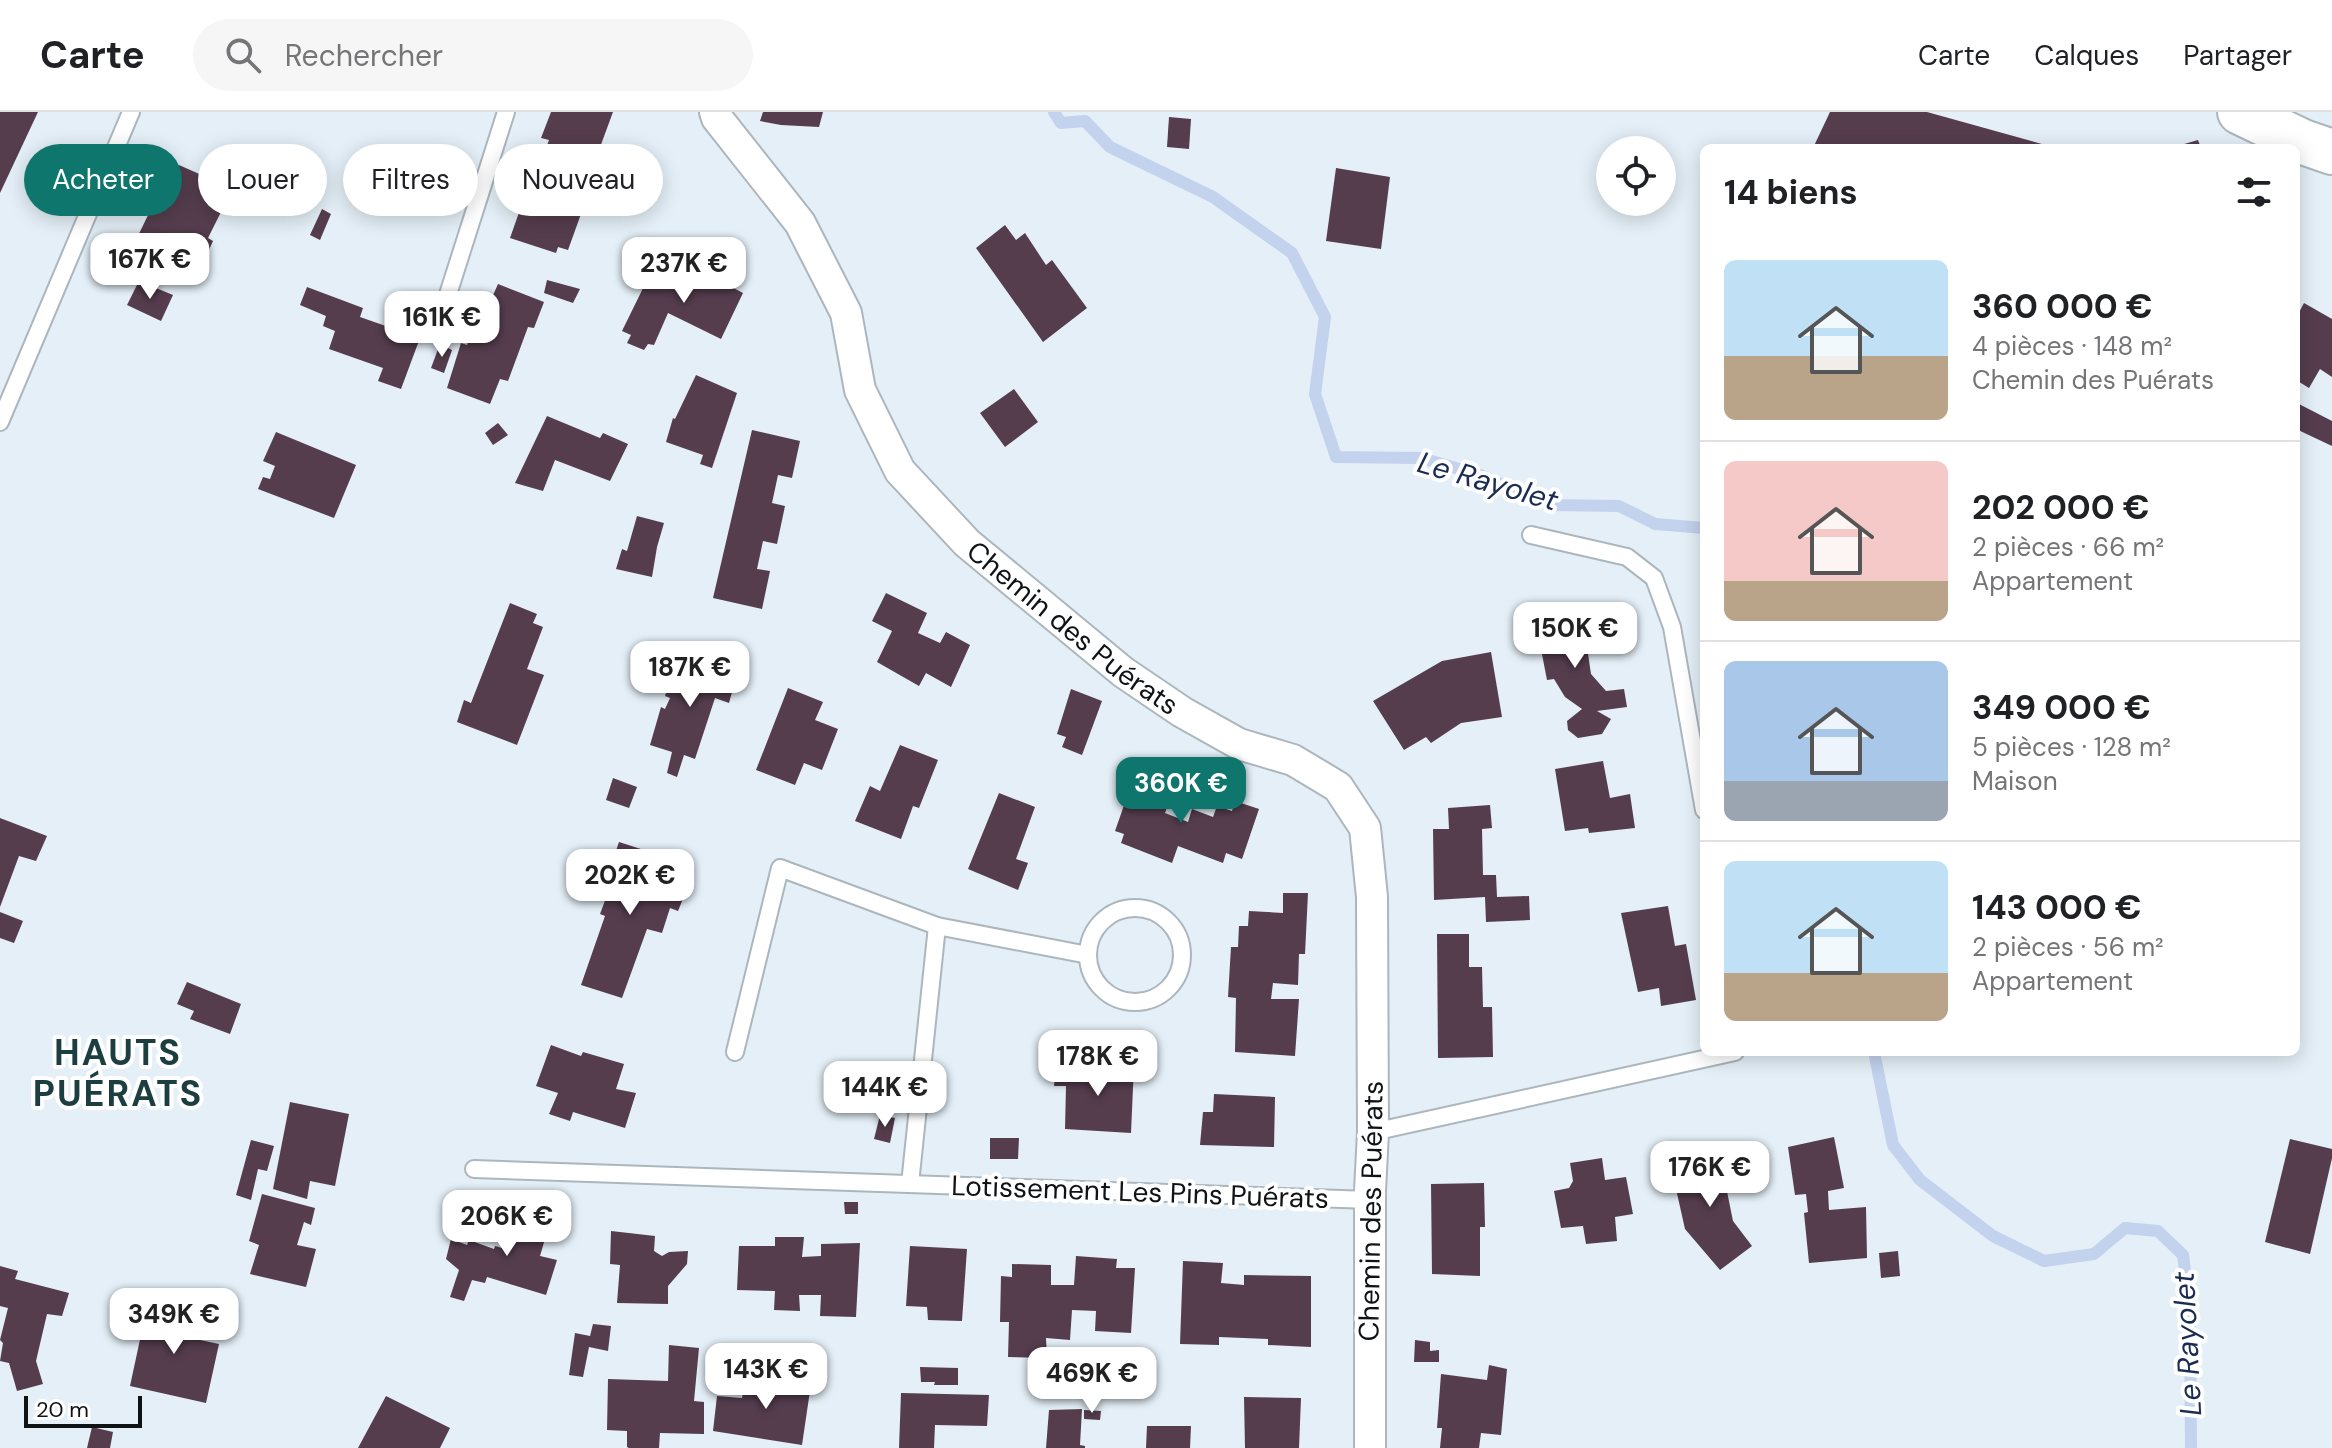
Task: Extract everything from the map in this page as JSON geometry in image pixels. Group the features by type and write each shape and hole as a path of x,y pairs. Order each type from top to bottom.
{"main road":[{"path":"2240,112 2332,152"},
{"path":"2301,112 2332,123"}],"street":[{"name":"Chemin des Puérats","path":"715,112 800,223 846,313 860,390 900,471 967,543 1123,672 1182,712 1239,744 1293,760 1338,787 1365,828 1372,897 1370,1448"}],"lane":[{"path":"0,422 131,112"},
{"path":"444,307 506,112"},
{"path":"1531,535 1627,557 1654,578 1672,627 1700,787"},
{"path":"735,1052 780,868 937,926 1088,955"},
{"path":"1139,908 1155,912 1168,920 1177,932 1182,947 1182,963 1177,978 1155,998 1139,1002 1124,1001 1110,995 1099,984 1091,970 1088,955 1098,926 1110,915 1124,909 1139,908"},
{"name":"Lotissement Les Pins Puérats","path":"910,1184 937,926"},
{"path":"1373,1132 1717,1056"},
{"name":"Lotissement Les Pins Puérats","path":"474,1169 1370,1200"}],"building":[{"path":"0,112 38,112 0,193"},
{"path":"551,112 613,112 601,144 548,144 549,140 541,138"},
{"path":"763,112 823,112 819,127 760,121"},
{"path":"1830,112 1927,112 2042,144 1815,144"},
{"path":"1169,117 1191,119 1189,149 1167,147"},
{"path":"182,166 198,173 198,216 219,216 208,238 213,241 194,282 140,258 146,249 134,244 148,216 182,216"},
{"path":"1336,168 1390,177 1381,249 1326,241"},
{"path":"327,212 331,214 320,240 310,235 319,216 327,216"},
{"path":"518,216 580,216 568,250 558,247 556,253 510,238"},
{"path":"1005,225 1016,240 1025,233 1046,265 1052,260 1087,308 1043,342 976,248"},
{"path":"706,261 729,272 724,283 743,293 721,339 668,313 654,345 648,344 644,350 627,343 631,335 622,331 649,276 673,288 685,265 701,273"},
{"path":"547,280 580,289 573,303 544,293"},
{"path":"139,281 173,295 161,321 127,305"},
{"path":"498,284 544,302 534,328 528,327 508,381 500,379 490,404 447,388 461,343 467,345 480,309 486,311"},
{"path":"307,287 363,308 360,317 420,338 401,389 378,381 383,368 329,349 335,331 323,326 326,316 300,305"},
{"path":"2304,303 2332,319 2332,377 2320,369 2309,388 2300,382 2300,310"},
{"path":"440,344 452,350 444,373 431,368"},
{"path":"696,375 737,393 712,468 700,464 703,455 666,442 673,418"},
{"path":"1014,389 1038,422 1005,447 980,413"},
{"path":"2300,405 2332,421 2332,446 2300,431"},
{"path":"547,416 600,438 603,433 628,444 610,481 555,460 543,491 515,483"},
{"path":"498,423 508,435 493,445 485,433"},
{"path":"752,430 800,441 792,478 778,475 772,503 785,506 777,544 763,541 757,569 770,571 762,609 713,598"},
{"path":"276,432 356,465 334,518 258,489 263,477 270,479 275,466 263,461"},
{"path":"637,516 664,523 652,577 616,569 622,549 627,551"},
{"path":"886,593 927,613 918,633 940,643 946,632 970,645 951,687 926,673 919,686 877,662 892,631 872,621"},
{"path":"510,603 537,614 533,623 543,627 527,669 544,675 517,745 457,722 464,700 471,703"},
{"path":"1581,606 1591,674 1606,691 1624,689 1627,707 1597,711 1611,719 1602,734 1578,738 1568,730 1567,721 1582,709 1565,697 1554,679 1547,680 1534,613"},
{"path":"1491,652 1502,717 1461,723 1431,743 1426,737 1404,750 1373,701 1442,661"},
{"path":"678,656 737,674 729,703 715,698 695,759 684,755 677,777 667,773 672,752 650,745 661,707 665,709 670,698 665,696"},
{"path":"788,688 823,702 815,720 838,729 822,770 804,763 795,785 756,770"},
{"path":"1071,689 1102,701 1082,755 1062,747 1066,737 1057,734"},
{"path":"900,745 938,760 919,808 913,806 901,839 855,821 870,786 880,791"},
{"path":"1603,761 1610,798 1630,794 1635,828 1589,833 1588,828 1565,831 1555,769"},
{"path":"1136,771 1175,786 1165,813 1188,822 1192,809 1213,817 1217,806 1232,811 1235,801 1259,809 1242,859 1226,853 1223,863 1178,846 1172,863 1121,843 1124,834 1115,831"},
{"path":"613,778 637,787 629,808 606,800"},
{"path":"999,793 1035,807 1016,859 1028,863 1018,890 968,869"},
{"path":"1490,805 1492,828 1482,829 1483,875 1496,875 1497,897 1529,896 1530,920 1486,922 1485,897 1434,900 1433,829 1449,829 1448,808"},
{"path":"0,818 47,836 36,861 19,856 0,907"},
{"path":"619,842 669,858 661,881 687,889 678,911 670,908 662,933 647,929 622,998 581,985 605,916 600,914 618,866 611,865"},
{"path":"1283,893 1308,893 1305,954 1299,954 1298,985 1273,983 1271,999 1299,999 1295,1056 1235,1052 1236,998 1228,997 1231,947 1238,947 1239,926 1248,926 1249,911 1283,913"},
{"path":"1668,906 1675,946 1686,944 1696,1000 1661,1006 1659,988 1638,992 1621,913"},
{"path":"0,912 23,921 14,943 0,938"},
{"path":"1437,934 1469,934 1469,967 1482,967 1483,1007 1492,1007 1493,1057 1438,1058"},
{"path":"187,982 241,1004 230,1034 190,1019 194,1011 177,1004"},
{"path":"551,1045 581,1056 583,1052 624,1064 616,1089 636,1093 625,1128 573,1112 570,1121 549,1114 558,1093 536,1086"},
{"path":"1106,1064 1134,1065 1131,1133 1065,1129 1066,1086 1054,1086 1056,1066 1105,1069"},
{"path":"1214,1094 1275,1097 1274,1147 1200,1145 1203,1112 1213,1112"},
{"path":"290,1102 349,1114 335,1186 310,1181 307,1199 273,1189"},
{"path":"880,1115 895,1118 890,1143 874,1139"},
{"path":"1834,1137 1844,1188 1828,1191 1829,1210 1866,1207 1867,1258 1809,1263 1804,1213 1808,1212 1806,1194 1795,1195 1788,1147"},
{"path":"990,1138 1019,1138 1018,1159 990,1159"},
{"path":"2290,1139 2332,1149 2310,1254 2265,1242"},
{"path":"251,1140 274,1146 267,1171 258,1169 251,1200 236,1195"},
{"path":"1718,1147 1733,1221 1752,1246 1720,1270 1685,1229 1676,1189 1690,1187 1684,1153"},
{"path":"1602,1158 1605,1180 1626,1177 1633,1214 1615,1217 1617,1241 1586,1244 1583,1226 1561,1228 1554,1191 1569,1188 1573,1181 1570,1163"},
{"path":"1484,1183 1485,1227 1480,1227 1480,1276 1432,1274 1431,1184"},
{"path":"262,1194 315,1208 311,1225 304,1222 297,1245 316,1249 306,1287 250,1274 259,1245 249,1241"},
{"path":"844,1202 858,1202 858,1214 845,1214"},
{"path":"518,1212 558,1223 554,1242 545,1239 540,1256 557,1260 546,1295 487,1277 485,1283 472,1280 464,1301 450,1297 459,1270 446,1259 451,1239 467,1245 469,1240 494,1249 495,1246 502,1248 506,1232 512,1234"},
{"path":"611,1231 655,1236 654,1251 662,1256 669,1252 688,1251 687,1264 668,1286 668,1304 617,1303 620,1265 610,1264"},
{"path":"775,1237 804,1237 802,1257 821,1256 821,1244 860,1243 856,1317 820,1316 821,1295 799,1295 800,1311 774,1310 775,1291 737,1290 739,1246 775,1246"},
{"path":"910,1246 967,1249 962,1321 928,1320 927,1307 906,1306"},
{"path":"1898,1251 1900,1276 1881,1278 1879,1253"},
{"path":"1076,1256 1117,1259 1116,1268 1135,1268 1131,1333 1095,1331 1096,1311 1072,1310 1070,1340 1046,1338 1047,1358 1008,1357 1009,1322 1000,1322 1001,1276 1012,1277 1012,1264 1051,1265 1051,1285 1074,1285"},
{"path":"1183,1261 1223,1263 1221,1283 1244,1285 1244,1275 1311,1276 1311,1347 1268,1345 1268,1339 1219,1337 1219,1345 1180,1344"},
{"path":"0,1266 18,1271 15,1279 69,1293 62,1316 47,1314 36,1361 43,1384 17,1391 9,1363 0,1361 3,1343 0,1340 8,1308 0,1306"},
{"path":"147,1307 206,1317 200,1340 219,1344 206,1403 130,1386"},
{"path":"593,1324 611,1326 608,1351 589,1347 583,1377 569,1375 575,1333 590,1336"},
{"path":"1415,1340 1430,1342 1430,1351 1439,1350 1439,1362 1414,1362"},
{"path":"669,1345 699,1348 694,1401 704,1402 704,1434 660,1433 659,1448 629,1448 627,1431 607,1430 608,1379 668,1381"},
{"path":"1489,1365 1507,1369 1501,1435 1481,1433 1479,1448 1440,1448 1442,1428 1437,1428 1441,1374 1487,1380"},
{"path":"920,1367 958,1368 958,1385 921,1382"},
{"path":"746,1376 811,1384 802,1445 713,1431 717,1396 742,1398"},
{"path":"901,1393 989,1395 987,1426 935,1425 934,1448 899,1448"},
{"path":"386,1396 450,1428 440,1448 358,1448"},
{"path":"1244,1397 1301,1398 1299,1448 1245,1448"},
{"path":"1082,1409 1080,1445 1085,1448 1046,1448 1049,1410"},
{"path":"1084,1410 1101,1411 1100,1420 1084,1419"},
{"path":"1147,1426 1191,1426 1190,1448 1146,1448"},
{"path":"92,1427 113,1432 110,1448 87,1448"}],"waterway":[{"name":"Le Rayolet","path":"1054,112 1061,123 1085,121 1110,147 1213,197 1292,253 1325,317 1315,394 1336,457 1421,458 1480,475 1551,505 1619,506 1655,524 1700,528"},
{"name":"Le Rayolet","path":"1875,1056 1893,1145 1920,1180 1993,1236 2044,1261 2094,1254 2125,1228 2158,1231 2183,1255 2190,1309 2191,1448"}],"district":[{"name":"HAUTS PUÉRATS","path":"118,1072"}]}
